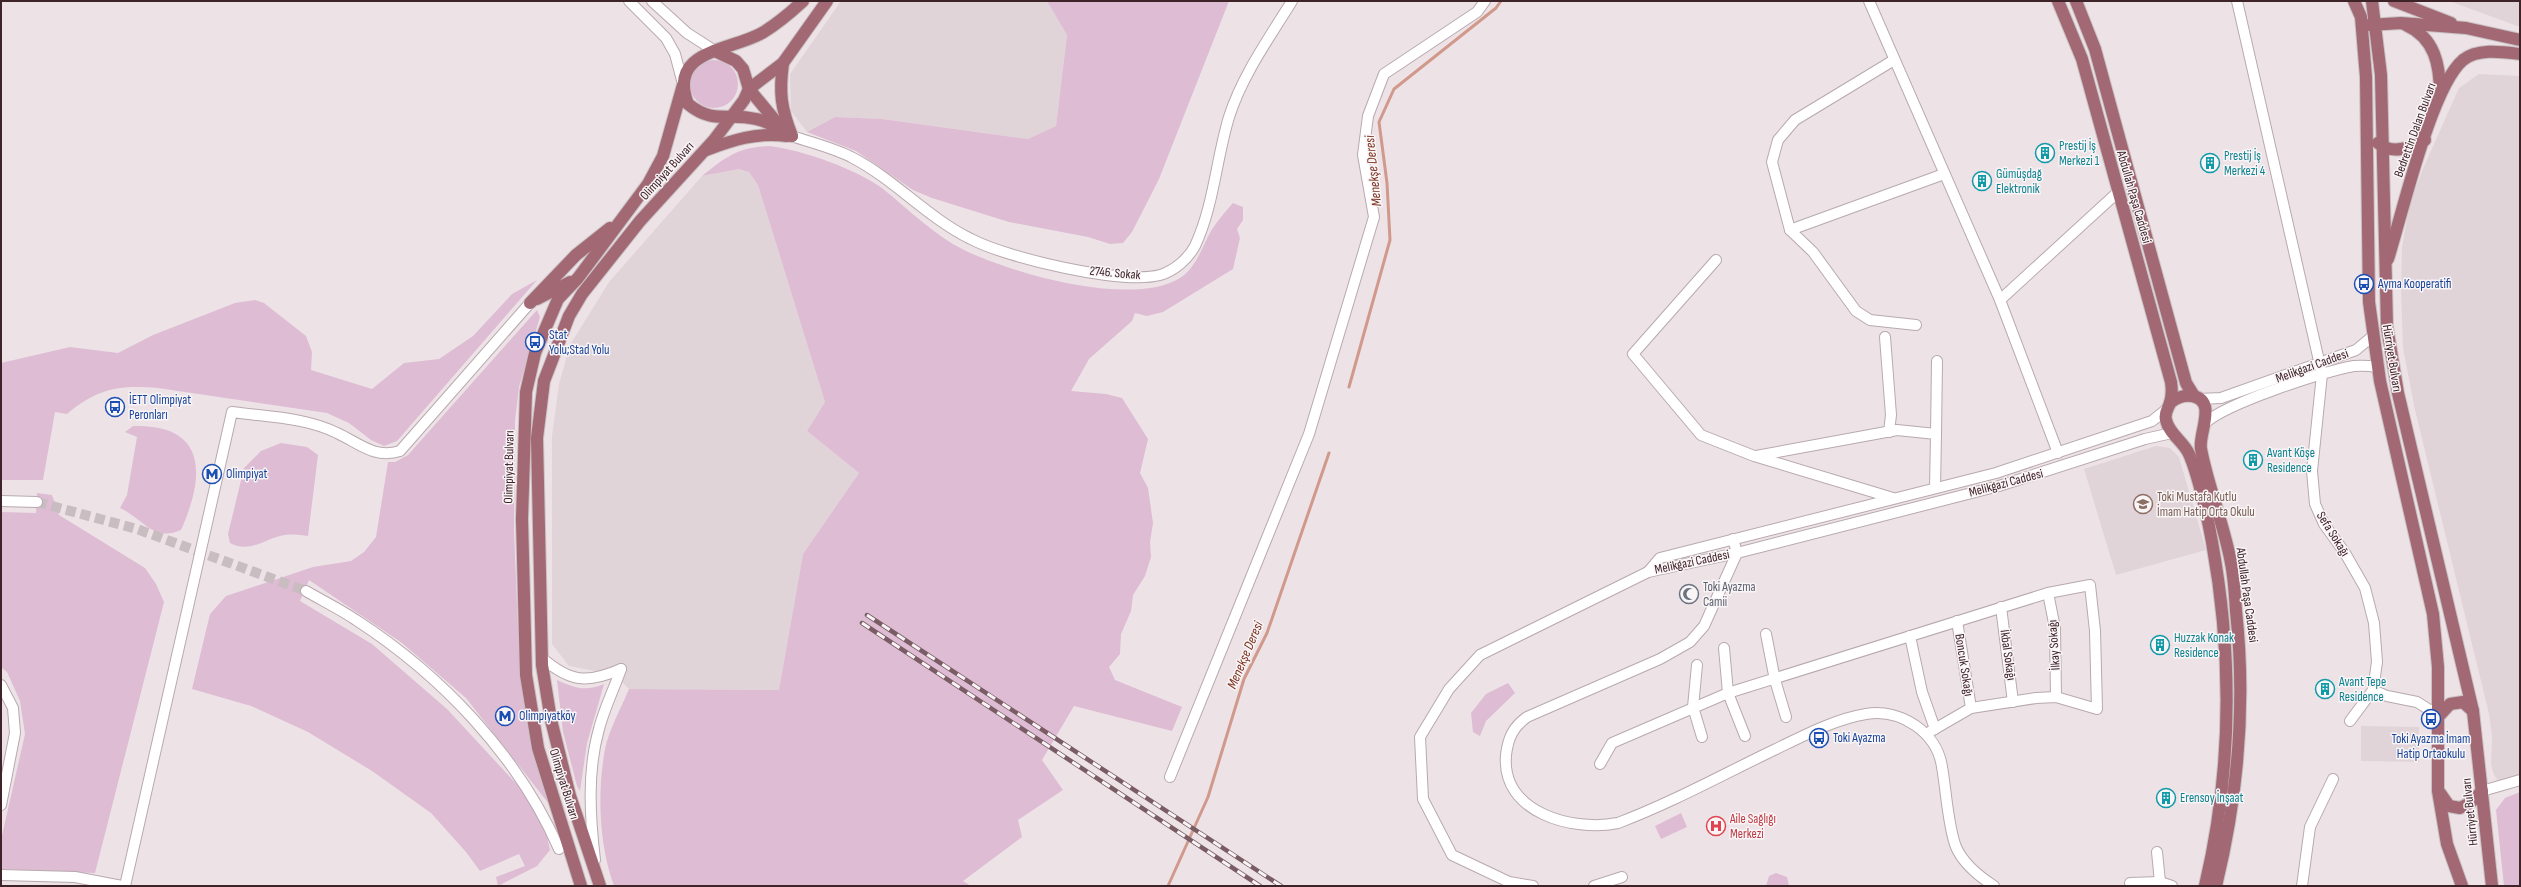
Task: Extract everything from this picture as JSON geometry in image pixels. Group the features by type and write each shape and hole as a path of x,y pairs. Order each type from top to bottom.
{"main road":[{"path":"792,136 766,121 731,116 717,118 696,110 688,104 684,85 687,69 692,62 715,51 761,33 786,16 803,1"},
{"path":"731,116 744,100 748,89 783,63 827,1"},
{"name":"Abdullah Paşa Caddesi","path":"2058,1 2082,59 2172,382 2166,419 2192,461 2212,541 2228,664 2226,737 2216,837 2205,886"},
{"name":"Abdullah Paşa Caddesi","path":"2076,1 2095,49 2186,383 2206,411 2200,448 2232,563 2242,663 2241,729 2226,847 2216,886"},
{"name":"Hürriyet Bulvarı","path":"2354,1 2361,17 2363,35 2368,135 2369,302 2379,367 2433,614 2438,667 2438,791 2447,844 2462,886"},
{"name":"Hürriyet Bulvarı","path":"2372,1 2376,23 2384,148 2384,270 2387,327 2398,393 2473,711 2492,886"},
{"path":"2394,1 2466,28 2520,40"},
{"path":"2363,35 2366,28 2371,24 2376,23 2401,23 2466,28"},
{"path":"2401,23 2418,30 2436,56 2440,71 2440,96"},
{"path":"715,51 736,61 743,69 748,89 770,117 792,136"},
{"name":"Bedrettin Dalan Bulvarı","path":"2384,270 2440,96 2452,72 2464,59 2481,53 2520,54"},
{"path":"783,63 779,90 782,110 792,136"},
{"name":"Olimpiyat Bulvarı","path":"581,886 538,748 526,675 522,518 526,392 535,353 558,299 578,278 648,184 663,156 684,85"},
{"name":"Olimpiyat Bulvarı","path":"598,882 570,796 551,720 542,658 537,438 544,382 569,316 602,268 704,151 731,116"},
{"path":"704,151 730,141 758,134 792,136"},
{"path":"2368,135 2384,148 2398,150 2413,147 2425,140"},
{"path":"530,302 576,255 623,218"},
{"path":"530,302 578,278 602,268"},
{"path":"530,302 540,301 549,306 552,313"},
{"path":"2168,406 2182,396 2197,398"},
{"path":"2174,434 2193,436 2203,426"},
{"path":"2439,716 2450,704 2463,702 2473,711"},
{"path":"2438,791 2449,806 2460,808 2470,803 2482,791"}],"street":[{"path":"629,1 666,38 675,54 684,85"},
{"path":"652,1 687,33 715,51"},
{"name":"2746. Sokak","path":"792,136 852,157 971,240 1005,252 1044,263 1111,275 1159,275 1179,264 1194,246 1211,196 1228,120 1235,100 1292,1"},
{"path":"1170,778 1309,434 1319,403 1374,217 1363,155 1368,116 1384,74 1477,12 1485,1"},
{"path":"1869,1 2000,300 2058,453"},
{"name":"Sefa Sokağı","path":"2237,1 2322,374 2312,470 2315,504 2324,524 2345,553 2365,588 2374,623 2377,662 2373,690 2350,721"},
{"path":"1894,60 1795,120 1778,140 1772,162 1790,230 1813,252 1856,311 1870,320 1916,325"},
{"path":"1790,230 1944,174"},
{"path":"2000,300 2118,192"},
{"path":"1716,260 1633,354 1701,435 1754,456 1893,498 1898,511"},
{"path":"1,875 75,877 123,886 232,412 314,423 350,439 365,450 390,455 400,452 530,302"},
{"name":"Melikgazi Caddesi","path":"2197,398 2221,398 2356,350 2374,335"},
{"path":"1885,337 1891,415 1889,432"},
{"path":"1935,488 1937,361"},
{"name":"Melikgazi Caddesi","path":"2203,426 2224,410 2322,374 2355,366 2379,367"},
{"name":"Melikgazi Caddesi","path":"1648,572 1660,558 1996,473 2152,421 2168,406"},
{"path":"1754,456 1897,430 1936,434"},
{"name":"Melikgazi Caddesi","path":"1648,572 1736,553 1999,486 2145,439 2174,434"},
{"path":"1,501 37,502"},
{"path":"1733,539 1736,553 1704,626 1690,642 1660,658 1527,717 1517,724 1507,743 1506,759 1511,785 1524,804 1537,812 1552,817 1575,822 1608,825 1638,816 1803,736 1847,719 1867,714 1890,714 1913,723 1926,734 1941,758 1956,848 1974,870 1994,886"},
{"path":"1533,886 1509,882 1452,855 1423,799 1420,737 1449,689 1480,655 1648,572"},
{"path":"1600,764 1612,743 1728,693 1775,680 2001,607 2048,593 2090,585 2095,631 2097,708 2056,697 1971,708 1926,734"},
{"path":"306,591 356,620 395,648 447,691 498,750 521,780 547,822 559,848"},
{"name":"İlkay Sokağı","path":"2048,593 2055,628 2056,697"},
{"name":"İkbal Sokağı","path":"2001,607 2013,702"},
{"name":"Boncuk Sokağı","path":"1957,621 1971,708"},
{"path":"1766,634 1775,680 1786,717"},
{"path":"1910,636 1922,692 1935,729"},
{"path":"1724,648 1728,693 1745,736"},
{"path":"542,658 560,673 590,680 622,669 598,730 592,771 589,816 598,882"},
{"path":"1697,665 1693,707 1702,737"},
{"path":"1,685 12,708 15,733 1,805"},
{"path":"2373,690 2387,696 2417,702 2439,716"},
{"path":"2302,886 2310,828 2333,778"},
{"path":"2482,791 2520,780"},
{"path":"2157,852 2160,882"},
{"path":"1594,886 1622,877"},
{"path":"2130,883 2160,882 2172,886"}],"shaded area":[{"path":"841,1 1047,1 1067,35 1056,126 1028,139 882,119 835,117 807,132 791,111 790,74"},
{"path":"1047,1 1229,1 1159,179 1132,232 1123,243 1110,244 1088,237 1009,222 932,198 913,190 856,151 807,132 835,117 882,119 1028,139 1056,126 1067,35"},
{"path":"2449,1 2520,1 2520,27"},
{"path":"709,60 719,60 731,67 738,79 738,89 731,101 719,108 709,108 701,104 694,97 690,89 690,79 694,71 701,64"},
{"path":"2479,74 2520,76 2520,782 2500,783 2494,775 2491,765 2492,736 2489,714 2415,410 2403,348 2401,289 2402,247 2410,203 2422,171 2459,88"},
{"path":"770,146 813,156 844,167 858,174 882,188 942,237 964,250 985,259 1041,277 1072,284 1103,288 1133,290 1159,286 1180,278 1190,269 1198,257 1213,227 1233,203 1243,207 1243,220 1237,229 1240,238 1233,269 1163,312 1147,316 1135,313 1132,321 1089,359 1071,391 1106,394 1122,398 1148,439 1140,473 1148,488 1153,523 1150,542 1151,557 1145,576 1133,595 1131,611 1121,634 1120,654 1109,667 1115,680 1182,707 1172,731 1074,706 1042,760 1063,790 1018,820 1022,837 963,881 971,886 614,886 609,870 602,836 600,801 602,766 609,734 629,689 779,690 803,554 859,473 807,431 825,402 758,185 749,172 739,169 702,176 718,163 733,154 749,148"},
{"path":"739,169 749,172 758,185 825,402 807,431 859,473 803,554 779,690 629,689 619,679 600,672 569,666 552,644 552,436 559,384 570,345 609,282 702,176"},
{"path":"537,280 397,441 384,446 371,440 349,423 327,413 158,388 120,388 99,394 78,405 67,414 55,412 43,480 1,480 1,363 70,347 118,353 153,335 235,303 255,300 264,303 306,336 312,352 311,370 372,389 404,363 439,359 473,336 512,294"},
{"path":"537,310 540,317 519,387 515,421 514,532 519,653 530,734 549,804 466,698 402,643 309,580 300,601 372,644 447,709 523,791 546,832 550,850 537,866 498,886 496,877 525,866 519,854 480,871 466,852 431,813 372,771 308,732 251,706 192,689 210,614 226,596 313,567 351,561 364,552 376,537 388,462 395,462 408,455"},
{"path":"133,426 158,428 176,434 187,444 194,457 196,473 194,491 189,510 181,530 171,533 156,531 149,528 120,508 127,495 137,437 125,432"},
{"path":"281,443 307,447 318,455 308,536 285,535 245,547 230,543 228,534 244,468 261,451"},
{"name":"Toki Mustafa Kutlu İmam Hatip Orta Okulu","path":"2156,446 2170,448 2179,457 2206,550 2116,575 2084,469"},
{"path":"37,493 52,495 59,515 145,568 156,584 164,602 95,873 1,869 1,840 25,734 20,701 7,672 1,667 1,512 36,513"},
{"path":"557,680 580,688 591,688 604,684 587,743 580,791 577,786 563,732"},
{"path":"1508,683 1515,693 1486,721 1480,736 1473,732 1471,713 1486,694"},
{"path":"2361,726 2419,727 2419,762 2361,761"},
{"path":"2520,792 2520,886 2504,886 2496,810 2505,798"},
{"path":"1681,813 1687,827 1661,839 1655,826"},
{"path":"1776,873 1787,877 1789,886 1766,886 1769,876"}],"waterway":[{"name":"Menekşe Deresi","path":"1349,387 1390,240 1387,183 1379,122 1394,89 1496,8 1501,1"},
{"name":"Menekşe Deresi","path":"1168,886 1208,797 1244,679 1267,633 1329,453"}],"tunnel":[{"path":"37,502 137,529 306,591"}],"railway":[{"path":"867,615 1281,886"},
{"path":"862,623 1260,886"}],"place":[{"name":"Prestij İş Merkezi 1","path":"2045,153"},
{"name":"Prestij İş Merkezi 4","path":"2210,163"},
{"name":"Gümüşdağ Elektronik","path":"1982,181"},
{"name":"Ayma Kooperatifi","path":"2364,284"},
{"name":"Stat Yolu;Stad Yolu","path":"535,342"},
{"name":"İETT Olimpiyat Peronları","path":"115,407"},
{"name":"Avant Köşe Residence","path":"2253,460"},
{"name":"Olimpiyat","path":"212,474"},
{"name":"Toki Mustafa Kutlu İmam Hatip Orta Okulu","path":"2143,504"},
{"name":"Toki Ayazma Camii","path":"1689,594"},
{"name":"Huzzak Konak Residence","path":"2160,645"},
{"name":"Avant Tepe Residence","path":"2325,689"},
{"name":"Olimpiyatköy","path":"505,716"},
{"name":"Toki Ayazma İmam Hatip Ortaokulu","path":"2431,719"},
{"name":"Toki Ayazma","path":"1819,738"},
{"name":"Erensoy İnşaat","path":"2166,798"},
{"name":"Aile Sağlığı Merkezi","path":"1716,826"}]}
